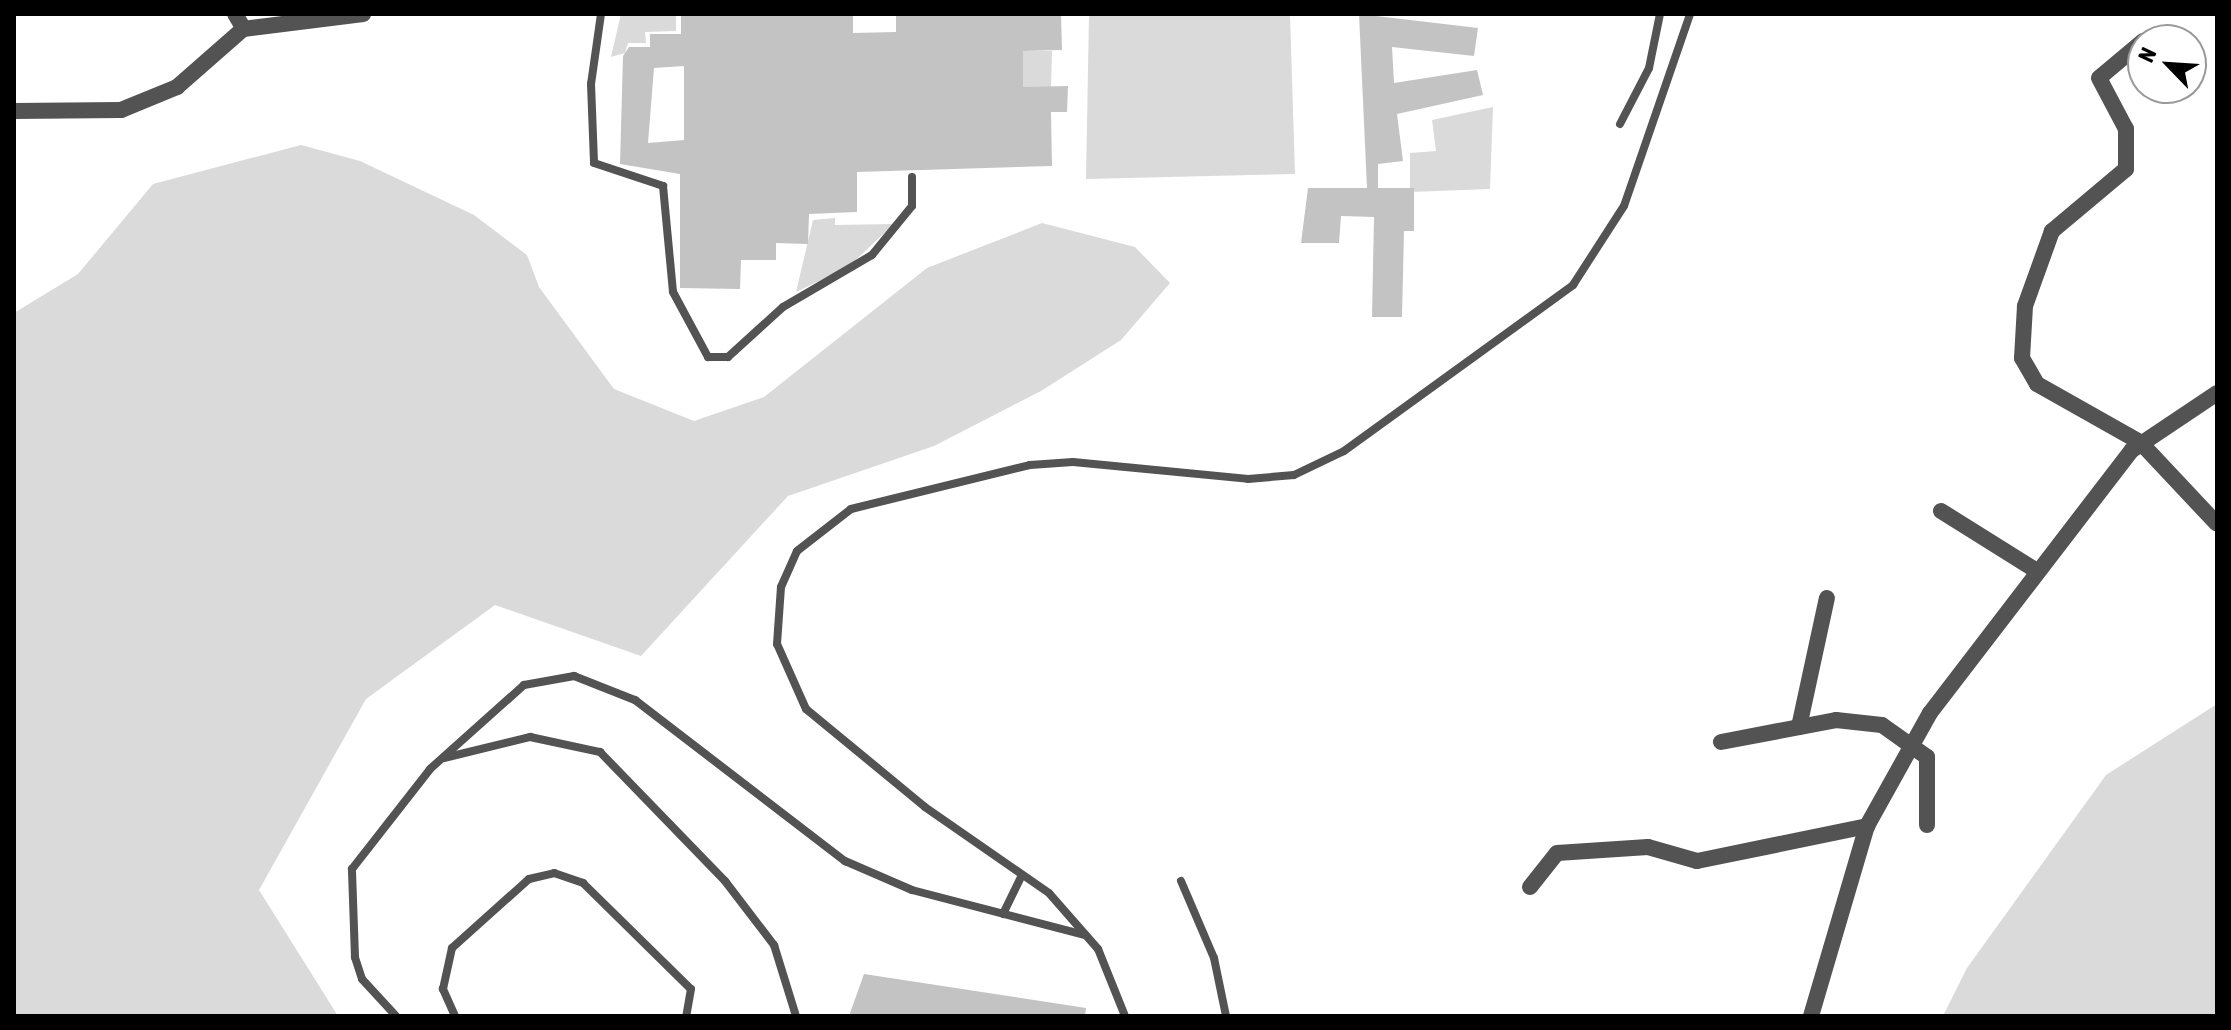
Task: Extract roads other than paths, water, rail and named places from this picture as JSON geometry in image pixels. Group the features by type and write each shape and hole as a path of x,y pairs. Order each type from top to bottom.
{"street":[{"path":"235,14 244,29"},
{"path":"14,111 121,110 145,103 177,87 244,29 310,17 363,14"},
{"path":"2127,55 2099,78 2126,129 2126,169 2052,231 2031,282 2021,341 2037,384 2140,442 2217,524"},
{"path":"1811,1016 1867,826 1913,741 2037,571 2140,442 2217,393"},
{"path":"1941,511 2037,571"},
{"path":"1799,727 1827,598"},
{"path":"1721,742 1799,727 1860,720 1913,741 1929,765 1927,825"},
{"path":"1530,887 1557,853 1648,847 1697,861 1867,826"}],"lane":[{"path":"601,14 591,84 594,163 663,186 671,217 673,292 708,357 728,357 783,307 872,255 912,206 912,177"},
{"path":"1620,124 1649,68 1660,14"},
{"path":"1125,1016 1085,935 1022,875 925,807 806,709 777,644 781,587 797,551 851,509 1030,465 1073,462 1248,479 1294,475 1344,451 1573,285 1624,206 1690,14"},
{"path":"396,1016 362,979 355,957 352,869 370,838 443,758 524,685 574,676 635,700 845,861 912,890 1085,935"},
{"path":"443,758 530,737 600,752 725,881 766,934 796,1016"},
{"path":"455,1016 443,989 452,948 529,879 554,873 583,883 691,989 686,1016"},
{"path":"1003,914 1022,875"},
{"path":"1181,881 1214,958 1226,1016"}]}
